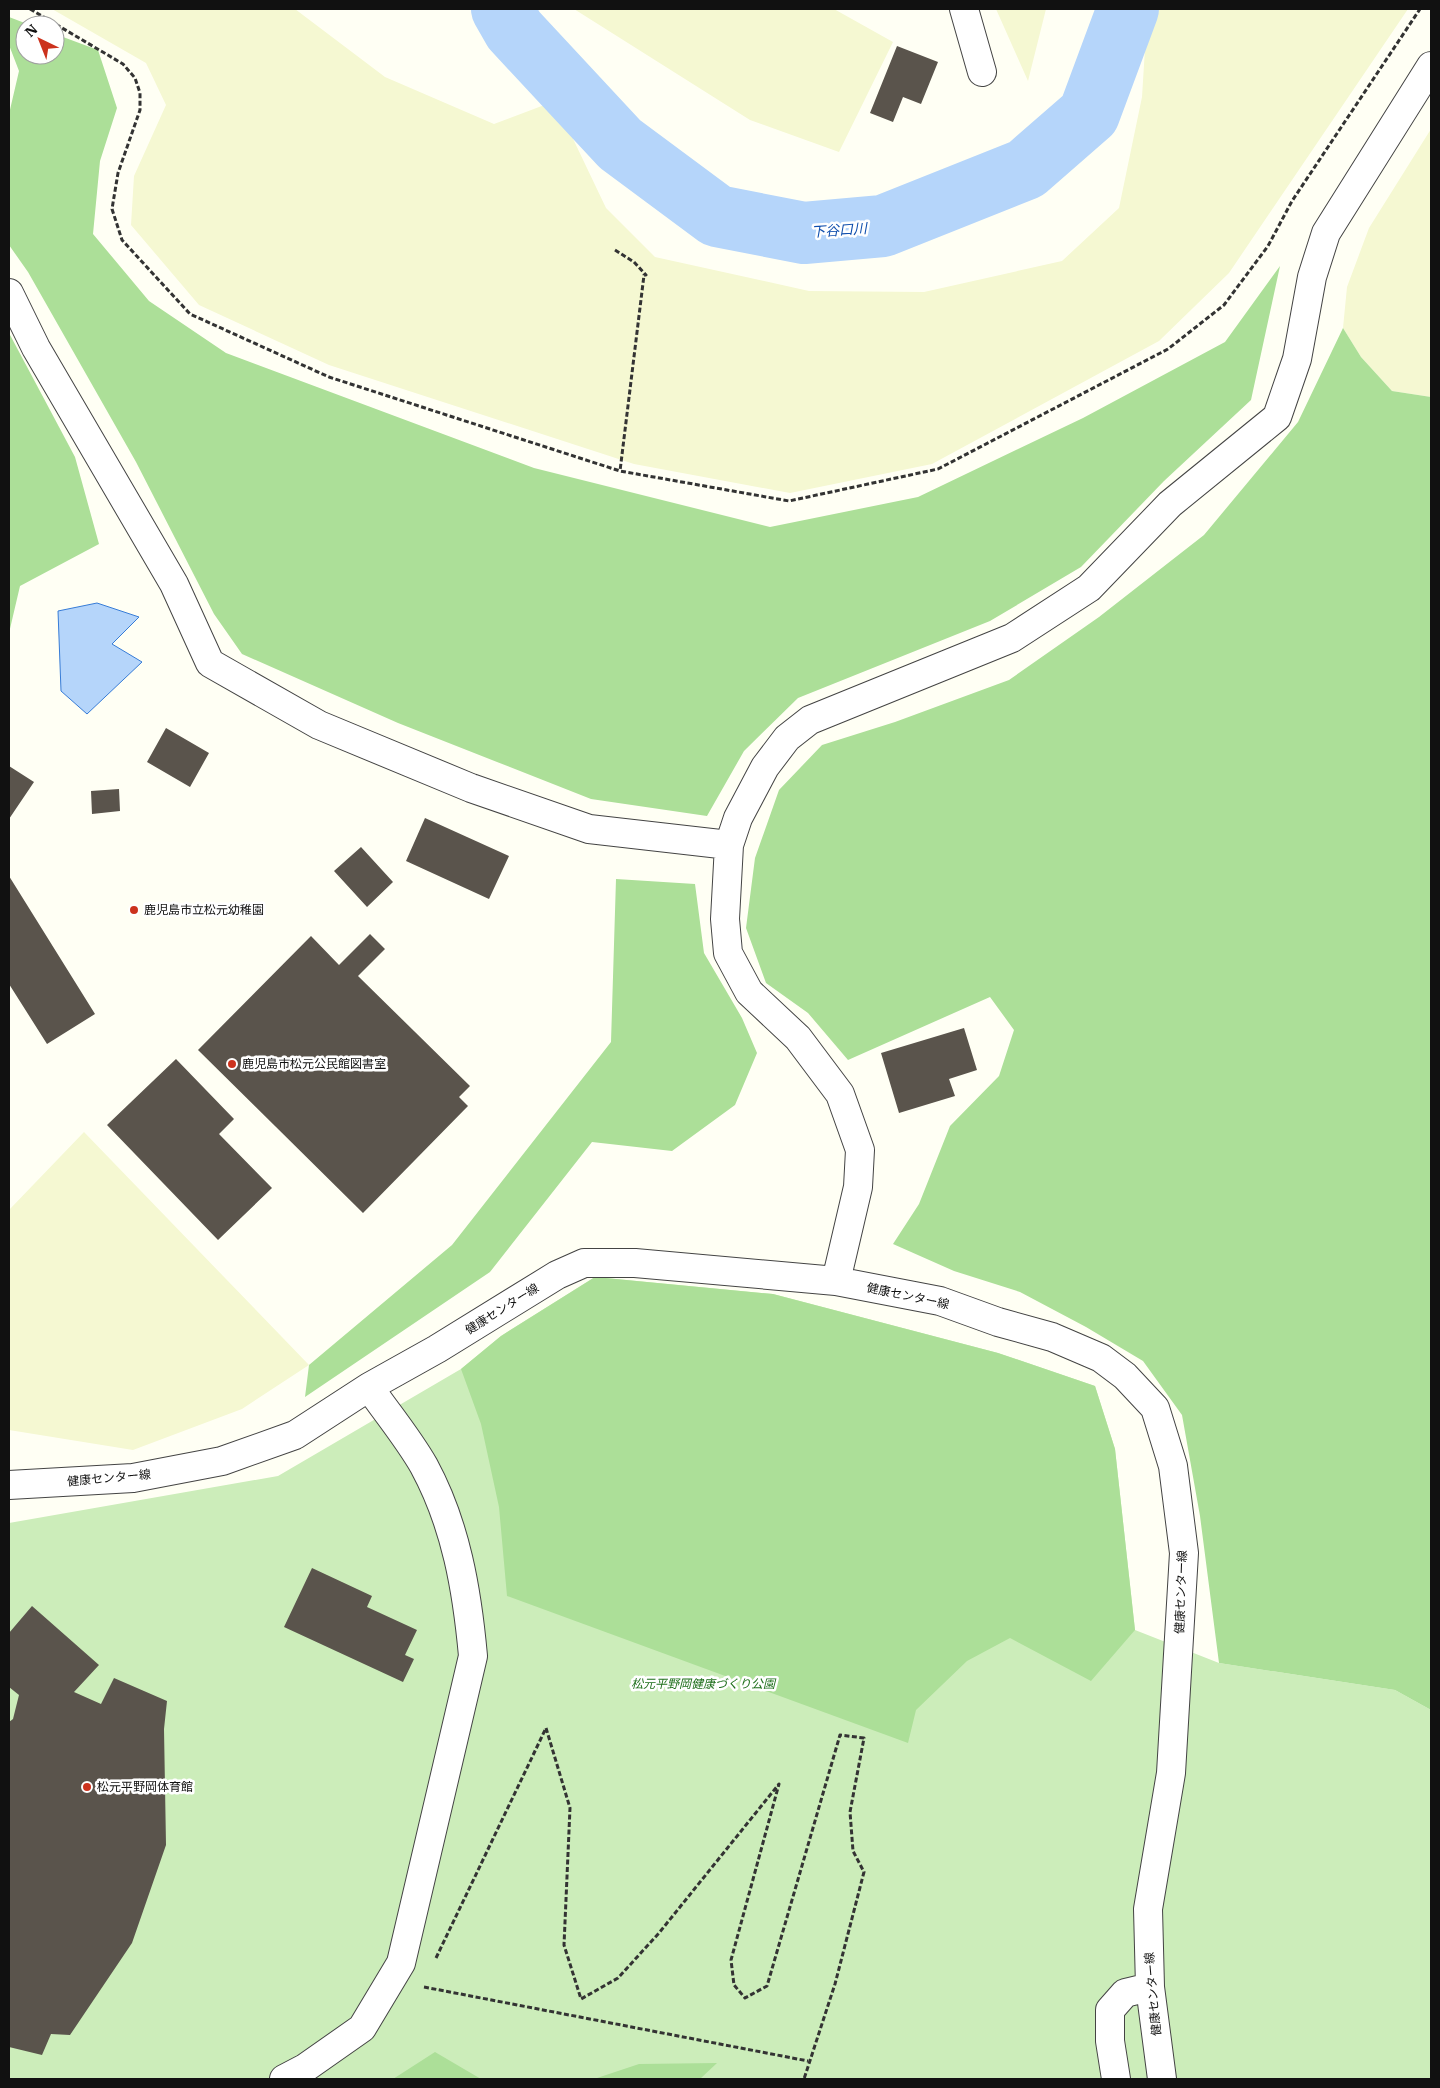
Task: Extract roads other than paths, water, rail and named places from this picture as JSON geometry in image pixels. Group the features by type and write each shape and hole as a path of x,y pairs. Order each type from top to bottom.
{"street":[{"path":"964,9 982,72"},
{"path":"836,1281 858,1187 860,1150 840,1094 798,1038 749,992 728,953 724,919 729,845 738,818 765,767 787,738 810,720 1012,638 1089,588 1170,504 1276,417 1296,360 1312,277 1326,233 1431,66"},
{"path":"9,293 36,348 174,584 210,663 319,725 480,792 589,830 729,845"},
{"name":"健康センター線","path":"9,1485 133,1478 222,1462 295,1435 369,1387 437,1349 557,1275 584,1263 635,1262 836,1281 940,1301 998,1322 1052,1337 1102,1358 1125,1376 1155,1408 1173,1466 1184,1553 1172,1773 1148,1909 1150,1987 1162,2079"},
{"path":"284,2079 305,2068 362,2028 401,1963 473,1656 469,1606 458,1552 445,1512 423,1465 369,1387"},
{"path":"1116,2079 1110,2041 1110,2010 1125,1993 1150,1987"}],"water":[{"path":"97,603 139,617 112,644 142,662 87,714 61,691 58,611"}],"waterway":[{"name":"下谷口川","path":"502,9 514,30 620,144 717,216 804,233 883,226 1026,169 1089,114 1128,9"}],"place":[{"name":"鹿児島市立松元幼稚園","path":"134,910"},
{"name":"鹿児島市松元公民館図書室","path":"232,1064"},
{"name":"松元平野岡体育館","path":"87,1787"}],"park label":[{"name":"松元平野岡健康づくり公園","path":"703,1684"}]}
